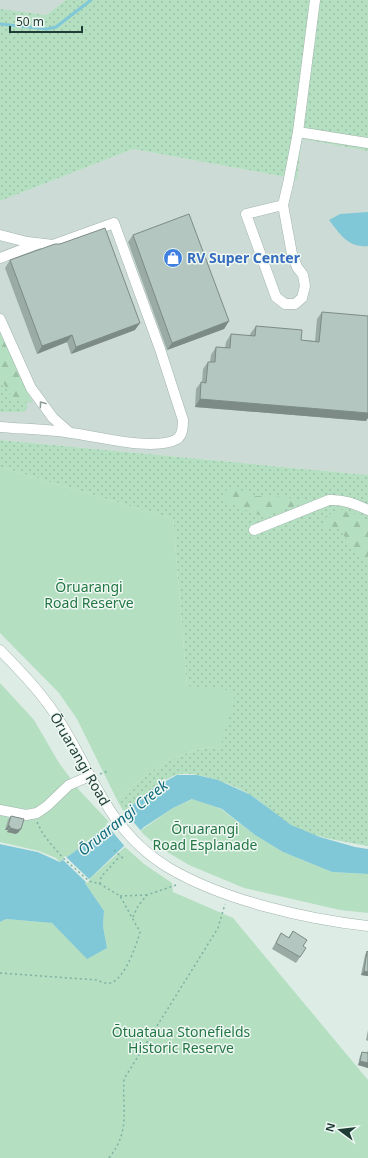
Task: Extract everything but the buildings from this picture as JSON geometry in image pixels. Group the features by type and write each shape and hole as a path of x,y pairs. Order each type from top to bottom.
{"street":[{"path":"283,205 246,214 276,297 285,304 295,304 302,298 305,286 303,275 297,267 292,254 283,205 298,132 315,0"},
{"path":"298,132 368,143"},
{"path":"0,235 27,242 53,245 114,223 160,349 183,420 183,430 179,438 170,442 141,444 69,432 0,427"},
{"path":"0,258 38,243"},
{"path":"0,319 31,388 53,418 69,432"},
{"path":"254,530 329,500 338,499 350,502 368,510"},
{"name":"Ōruarangi Road","path":"0,650 28,680 59,720 110,810 126,832 140,846 168,867 187,878 244,900 315,918 368,926"},
{"path":"0,810 26,815 40,812 69,785 90,776"}],"path":[{"path":"0,973 97,980 107,983 112,982 122,973 133,955 140,932 120,896 100,884 89,881 63,858 43,834 37,821 26,815"},
{"path":"114,850 125,860"},
{"path":"100,884 102,877 120,856"},
{"path":"120,896 147,895 181,884"},
{"path":"133,917 138,906 147,895"},
{"path":"109,1158 117,1148 124,1127 124,1079 218,928 226,903"}],"shaded area":[{"path":"0,0 66,0 46,15 0,10"},
{"path":"302,139 368,151 368,475 0,440 0,412 24,412 0,345 0,201 133,149 297,179"}],"green space":[{"path":"66,0 368,0 368,151 302,139 297,179 133,149 0,201 0,9 46,15"},
{"path":"0,332 33,403 13,400 0,377"},
{"path":"0,345 15,373 28,407 24,412 0,412"},
{"path":"0,440 368,475 368,846 329,839 301,830 287,823 244,791 214,779 193,774 176,775 169,778 156,786 124,812 117,800 135,783 155,769 176,757 203,748 221,746 187,686 173,519 0,467"},
{"name":"Ōruarangi Road Reserve","path":"0,467 173,519 187,686 236,691 221,746 203,748 176,757 135,783 117,800 77,719 59,693 0,633"},
{"path":"232,487 255,496 272,496 314,501 278,511 267,517 253,513 226,501 223,492"},
{"path":"340,509 352,512 368,525 368,567 339,529 324,529 326,516"},
{"path":"0,683 34,720 59,763 79,790 110,823 60,862 38,852 0,844"},
{"name":"Ōruarangi Road Esplanade","path":"193,799 221,809 255,835 283,852 332,872 368,874 368,913 340,910 244,888 189,865 157,846 140,831 173,808"},
{"name":"Ōtuataua Stonefields Historic Reserve","path":"125,847 144,864 172,883 173,892 233,918 368,1080 368,1158 0,1158 0,922 6,919 52,923 87,958 107,948 103,926 104,911 85,883"}],"water":[{"path":"368,212 368,246 355,245 345,239 329,220 340,214"},
{"name":"Ōruarangi Creek","path":"177,775 197,775 218,780 251,795 291,825 320,837 355,847 368,849 368,874 332,872 283,852 255,835 222,809 192,799 173,808 144,827 85,883 104,911 103,926 107,948 87,959 52,923 6,919 0,922 0,844 38,852 60,862 155,787"}],"pier":[{"path":"123,810 142,832 126,848 106,824"},
{"path":"0,842 39,851 56,858 60,862 38,852 0,844"},
{"path":"65,856 90,880 87,883 62,859"}],"waterway":[{"path":"0,24 47,29 56,27 91,0"}],"place":[{"name":"RV Super Center","path":"173,258"}]}
